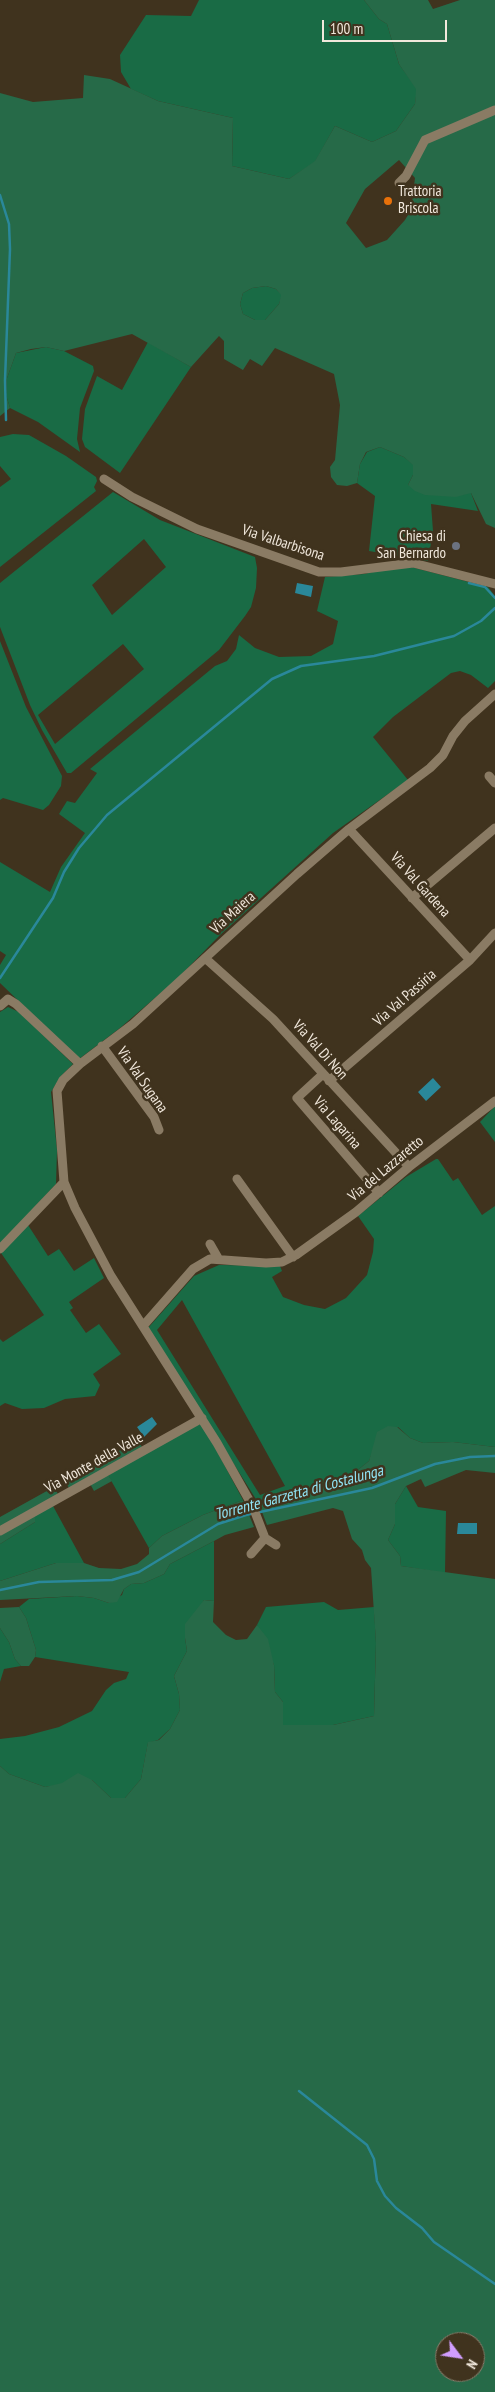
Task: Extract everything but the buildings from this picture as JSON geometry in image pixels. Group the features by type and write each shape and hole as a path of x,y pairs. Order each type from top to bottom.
{"street":[{"path":"399,183 406,176 425,140 495,110"},
{"name":"Via Valbarbisona","path":"104,479 132,497 197,529 318,572 341,572 413,563 495,584"},
{"name":"Via Maiera","path":"143,1326 111,1276 75,1208 64,1182 57,1091 63,1080 102,1046 133,1024 349,829 430,768 443,755 453,736 465,721 495,694"},
{"path":"412,898 495,828"},
{"name":"Via Val Gardena","path":"349,829 470,960"},
{"name":"Via Val Passiria","path":"326,1078 470,960 495,933"},
{"name":"Via Val Di Non","path":"205,958 273,1018 409,1167"},
{"path":"0,1006 8,998 80,1064"},
{"name":"Via Val Sugana","path":"102,1046 154,1118 159,1130"},
{"name":"Via Lagarina","path":"326,1078 297,1098 379,1193"},
{"name":"Via del Lazzaretto","path":"143,1326 193,1269 210,1259 218,1258 266,1263 282,1262 293,1257 356,1212 409,1167 495,1101"},
{"path":"237,1178 293,1257"},
{"path":"0,1249 64,1182"},
{"path":"210,1244 218,1258"},
{"path":"143,1326 202,1418 253,1507 266,1538 276,1545"},
{"name":"Via Monte della Valle","path":"0,1531 202,1418"},
{"path":"251,1554 266,1538"}],"green space":[{"path":"199,0 364,0 379,19 387,24 399,64 417,89 415,104 396,131 372,142 335,126 315,162 289,179 232,166 233,118 158,101 131,89 121,72 120,55 146,15 191,16"},
{"path":"364,0 428,0 433,9 460,0 495,0 495,528 486,524 471,493 456,497 425,495 415,491 408,485 413,475 413,465 404,457 380,447 366,452 360,464 357,483 347,486 337,485 331,477 330,467 335,460 340,405 334,374 275,348 262,366 250,359 243,370 224,359 224,341 219,336 191,367 132,334 64,351 46,347 31,349 16,353 7,378 6,395 10,408 0,416 0,93 33,102 83,98 84,75 110,79 158,101 233,118 232,166 289,179 315,161 335,126 372,142 396,131 415,104 416,89 399,64 387,24 379,19","holes":["399,160 415,178 411,210 405,220 387,240 366,248 346,223 365,189","266,286 276,289 281,295 279,304 265,320 255,320 243,314 240,304 243,293 252,288"]},
{"path":"266,286 276,289 282,295 279,304 265,320 255,320 243,314 240,304 243,293 252,288"},
{"path":"148,342 191,367 120,473 85,447 82,439 85,409 97,376 122,390"},
{"path":"46,347 64,351 93,366 94,371 80,408 77,439 80,452 38,422 10,408 6,395 7,378 16,353"},
{"path":"13,434 29,435 66,456 96,477 97,481 94,487 96,491 0,567 0,487 11,479 0,466 0,437"},
{"path":"380,447 404,457 414,465 413,475 408,485 471,493 478,511 431,504 433,531 428,561 369,551 375,496 357,483 360,464 367,452"},
{"path":"113,492 160,520 255,557 257,568 256,588 251,607 219,650 71,773 67,773 42,730 30,705 0,627 0,583","holes":["144,539 166,567 112,615 92,585","123,644 144,669 55,744 38,715"]},
{"path":"400,566 411,567 488,587 495,596 495,681 488,688 471,675 460,671 451,673 393,717 373,737 408,780 333,833 220,935 177,979 120,1028 79,1059 0,983 0,965 6,955 0,951 0,862 50,892 61,867 85,833 59,814 67,801 75,803 97,773 90,769 215,666 227,661 236,649 239,635 255,648 279,657 311,656 333,644 338,621 317,611 325,577 364,574"},
{"path":"0,641 26,707 62,776 61,786 49,805 43,810 3,798 0,800"},
{"path":"8,1007 19,1012 73,1064 61,1076 51,1092 57,1150 56,1184 0,1244 0,1012"},
{"path":"495,1106 495,1142 480,1122"},
{"path":"438,1159 453,1181 458,1178 482,1215 495,1206 495,1447 453,1442 423,1443 410,1438 398,1427 373,1450 369,1461 354,1473 259,1504 148,1328 194,1276 219,1265 280,1266 282,1271 272,1277 283,1297 304,1305 325,1309 346,1298 367,1275 373,1252 374,1239 358,1216 406,1177","holes":["182,1300 285,1486 260,1495 157,1330"]},
{"path":"28,1225 48,1256 59,1249 74,1271 94,1258 104,1278 69,1302 73,1308 70,1310 86,1333 99,1324 121,1354 93,1374 100,1385 95,1396 65,1399 44,1408 22,1409 5,1403 0,1406 0,1339 3,1342 44,1315 1,1253"},
{"path":"198,1424 203,1425 243,1500 203,1515 162,1536 149,1548 108,1475"},
{"path":"388,1426 397,1427 410,1438 423,1443 453,1442 495,1447 495,1473 466,1470 425,1487 421,1479 406,1486 395,1504 395,1524 388,1540 400,1556 401,1566 495,1579 495,2392 0,2392 0,1766 9,1774 45,1787 62,1783 78,1773 92,1780 111,1798 125,1798 141,1779 148,1742 159,1740 170,1729 180,1710 179,1694 174,1676 187,1651 185,1624 204,1600 214,1601 213,1622 226,1635 236,1640 247,1639 257,1625 268,1639 274,1665 275,1692 283,1702 283,1725 333,1725 374,1716 376,1643 371,1568 365,1560 362,1550 352,1539 343,1511 333,1508 267,1525 259,1504 354,1473 369,1461 377,1432"},
{"path":"138,1441 142,1447 108,1475 112,1481 94,1491 88,1480 70,1490 65,1481 86,1472 111,1455"},
{"path":"406,1486 418,1507 446,1511 445,1573 401,1566 400,1556 388,1540 395,1524 395,1504"},
{"path":"54,1487 59,1496 35,1515 35,1522 0,1544 0,1517"},
{"path":"243,1500 254,1527 225,1535 170,1564 164,1574 144,1583 131,1584 124,1589 117,1602 109,1603 94,1598 77,1596 0,1600 0,1581 56,1563 84,1563 99,1568 121,1569 137,1564 149,1554 149,1548 162,1536 203,1515"},
{"path":"53,1506 84,1563 56,1563 0,1581 0,1544 35,1522 35,1515"},
{"path":"214,1541 214,1601 204,1600 185,1638 187,1651 174,1676 179,1694 180,1710 170,1729 158,1740 148,1743 141,1779 125,1798 111,1798 92,1780 45,1787 9,1774 0,1766 0,1739 25,1736 59,1727 92,1711 106,1690 114,1683 126,1679 129,1672 35,1657 36,1650 26,1618 19,1607 29,1599 77,1596 94,1598 109,1603 122,1595 124,1589 131,1584 144,1583 164,1574 170,1564"},
{"path":"324,1602 338,1610 374,1607 376,1643 374,1716 333,1725 283,1725 283,1702 275,1692 274,1665 257,1625 266,1607"},
{"path":"19,1607 26,1618 36,1650 35,1657 29,1666 21,1666 15,1659 9,1642 0,1628 0,1608"},
{"path":"0,1628 9,1642 15,1659 21,1666 4,1669 0,1682"}],"water":[{"path":"297,583 313,586 311,597 295,593"},
{"path":"433,1078 441,1087 426,1101 418,1092"},
{"path":"152,1417 157,1424 144,1437 137,1427"},
{"path":"458,1523 477,1523 477,1534 457,1534"}],"waterway":[{"path":"0,195 9,224 10,249 5,380 6,420"},
{"path":"469,583 485,587 495,598"},
{"path":"0,978 53,898 64,872 79,848 107,815 272,679 301,666 374,656 454,636 481,621 495,608"},
{"name":"Torrente Garzetta di Costalunga","path":"0,1590 39,1582 112,1580 139,1572 218,1524 246,1515 372,1488 435,1464 470,1457 495,1456"},
{"path":"299,2091 367,2145 374,2159 377,2181 385,2196 396,2208 422,2228 434,2242 495,2284"}],"place":[{"name":"Trattoria Briscola","path":"388,201"},
{"name":"Chiesa di San Bernardo","path":"456,546"}]}
